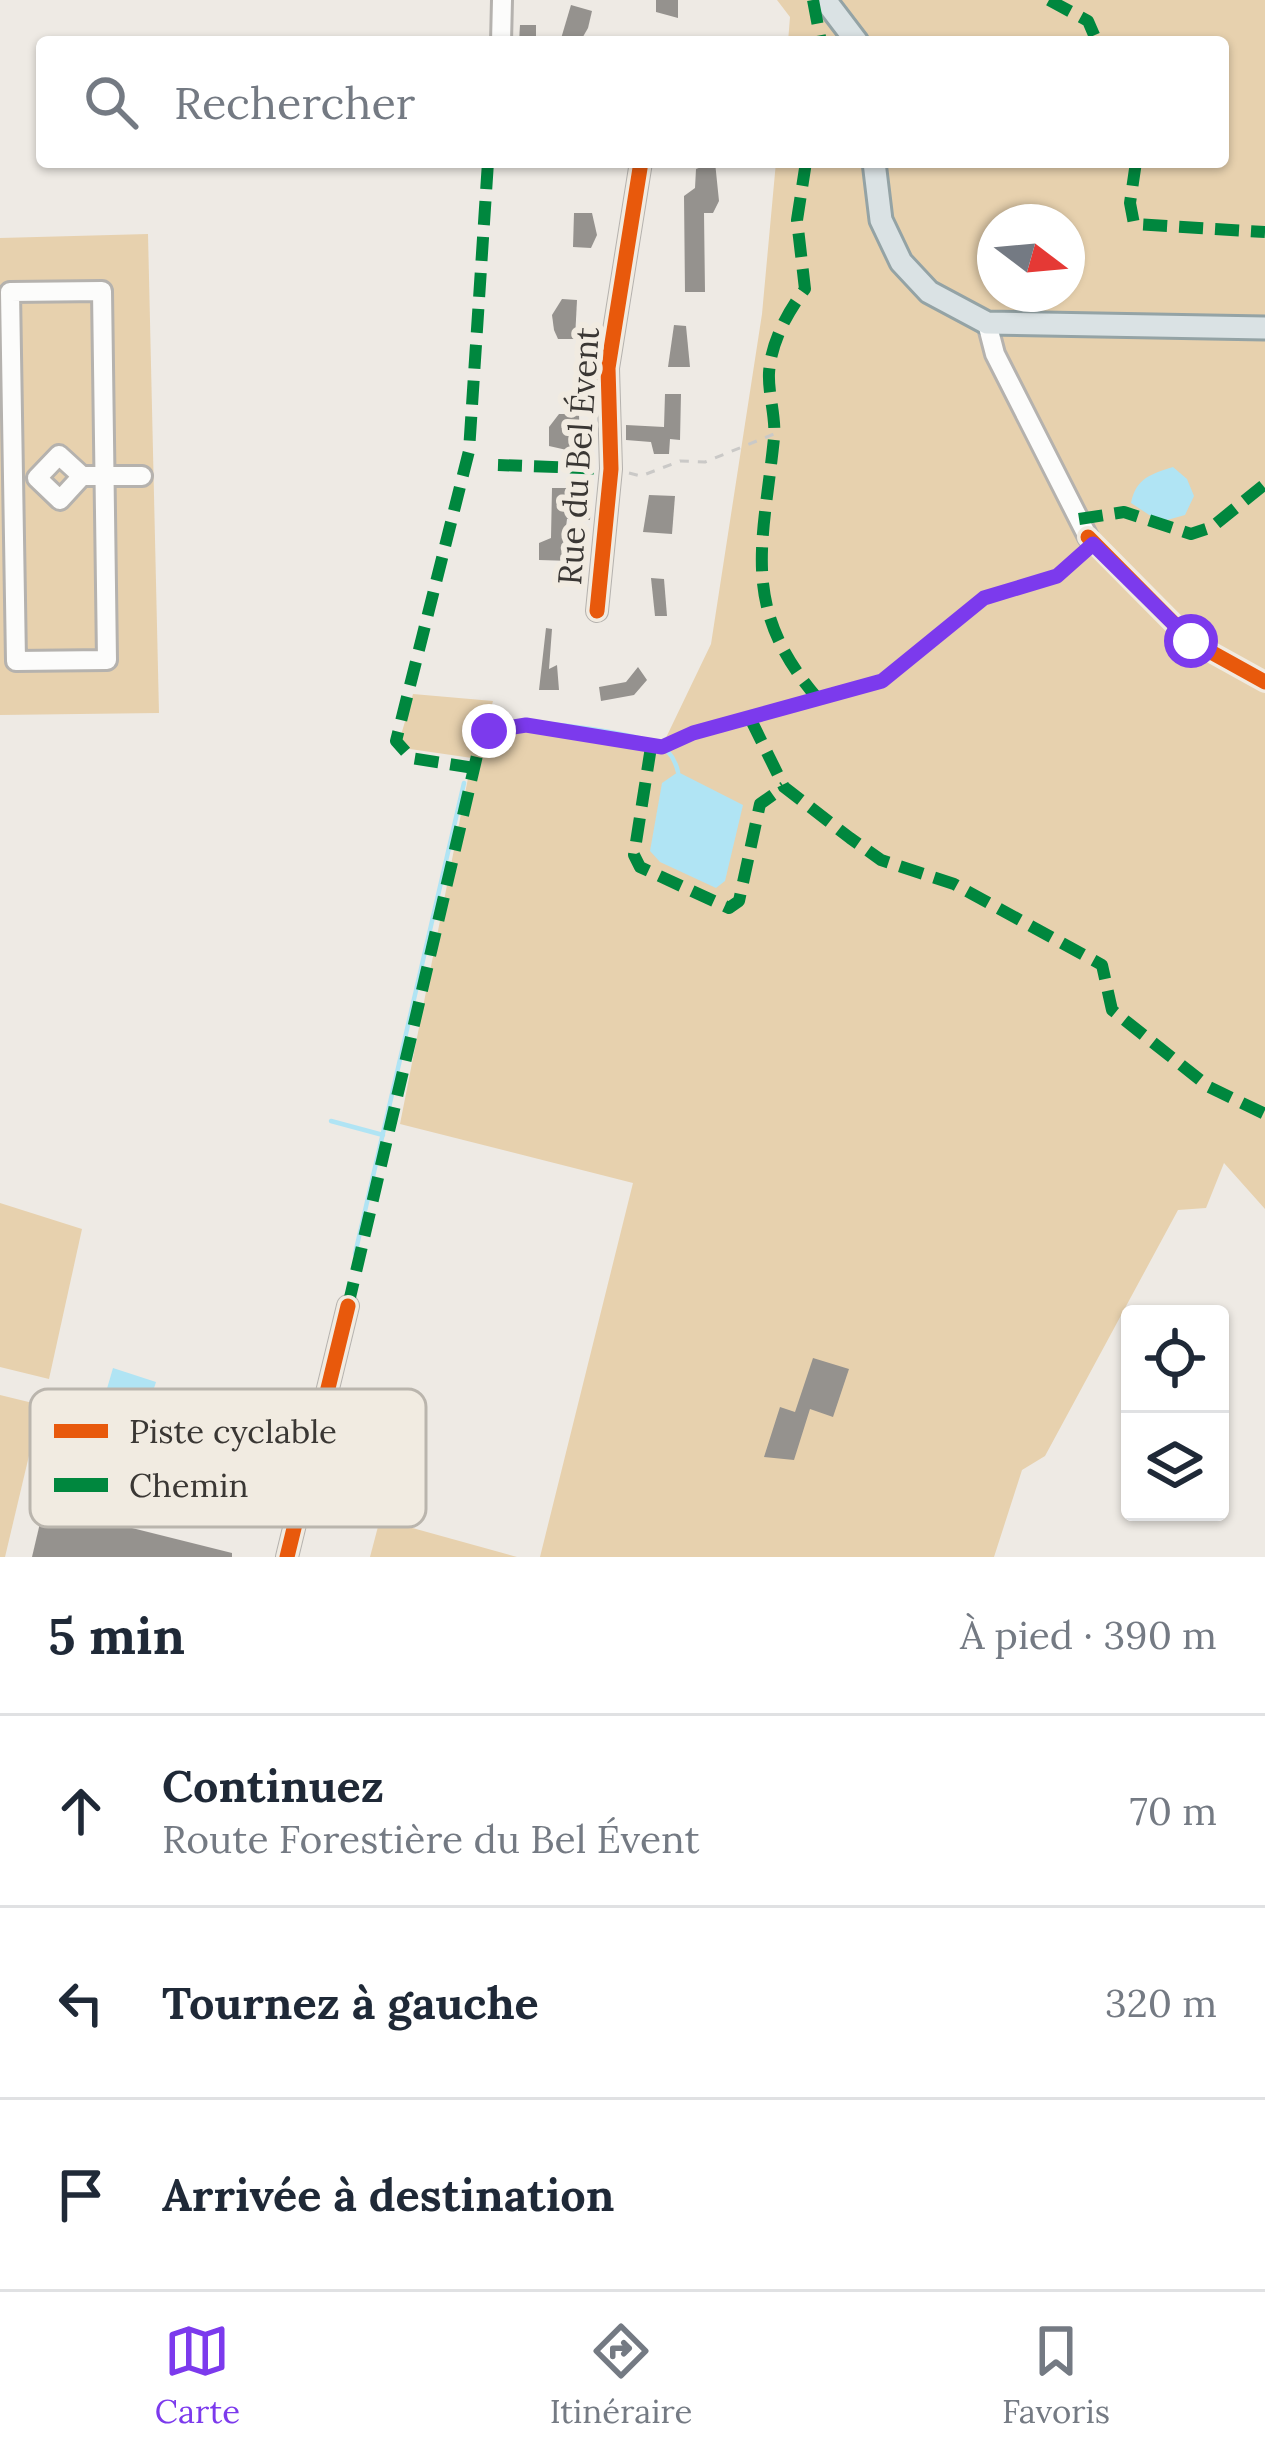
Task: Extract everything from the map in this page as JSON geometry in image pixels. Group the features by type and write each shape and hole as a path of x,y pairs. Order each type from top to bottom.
{"main road":[{"path":"825,0 852,36"},
{"path":"875,168 881,220 901,262 929,292 987,323 1265,328"}],"street":[{"path":"501,36 502,0"},
{"name":"Rue du Bel Évent","path":"597,611 611,469 608,368 639,168"},
{"path":"102,291 107,660 16,661 7,478 10,292 102,291"},
{"path":"987,323 995,354 1090,541"},
{"path":"37,478 59,454 82,476 142,476"},
{"path":"7,478 37,478 60,500 82,476"},
{"path":"328,1389 348,1306"},
{"path":"287,1557 294,1527"}],"path":[{"path":"611,469 641,476 680,461 705,462 774,434"},
{"path":"479,747 489,731 519,724 662,747 693,733 882,681 984,598 1057,576 1090,541 1191,641 1265,682"}],"shaded area":[{"path":"777,0 1265,0 1265,1209 1224,1163 1206,1208 1178,1210 1127,1305 1121,1305 1121,1315 1045,1456 1022,1470 994,1557 540,1557 633,1183 400,1124 472,758 403,748 399,742 413,694 493,701 488,718 662,746 711,644 762,314 775,168 1229,168 1229,36 788,36 790,17"},
{"path":"148,234 159,713 0,715 0,238"},
{"path":"0,1203 82,1229 49,1379 0,1367"},
{"path":"0,1395 30,1402 30,1451 5,1557 0,1557"},
{"path":"378,1527 409,1527 517,1557 370,1557"}],"water":[{"path":"1173,467 1187,479 1194,496 1185,515 1160,522 1131,503 1141,482"},
{"path":"678,772 743,805 725,881 716,888 660,862 650,851 662,783"},
{"path":"113,1368 156,1382 154,1389 107,1389"}],"building":[{"path":"656,0 678,0 678,18 656,12"},
{"path":"571,5 592,11 583,36 562,36"},
{"path":"520,25 536,25 536,36 519,36"},
{"path":"716,168 719,201 713,213 704,213 705,292 685,292 684,196 695,188 696,169"},
{"path":"574,213 592,213 597,235 591,248 573,247"},
{"path":"562,299 577,300 575,339 558,339 554,330 552,315"},
{"path":"674,325 686,326 690,367 668,367"},
{"path":"665,394 681,394 680,440 670,439 669,454 654,454 651,442 626,440 626,425 664,427"},
{"path":"559,414 579,414 580,453 549,446 549,427"},
{"path":"552,488 567,488 572,504 591,506 590,520 567,519 564,543 572,543 572,561 539,560 539,543 551,538"},
{"path":"649,495 675,496 672,534 643,532"},
{"path":"651,578 664,579 667,616 655,616"},
{"path":"546,628 552,629 549,669 557,665 559,690 539,690"},
{"path":"638,667 647,680 634,695 601,701 599,687 626,682"},
{"path":"813,1358 849,1369 833,1417 810,1409 794,1460 764,1457 780,1407 795,1412"},
{"path":"39,1527 128,1527 232,1553 232,1557 32,1557"}],"waterway":[{"path":"492,724 549,724 641,739 667,751 678,772"},
{"path":"355,1254 464,783"},
{"path":"331,1121 383,1135"}],"marked path":[{"path":"813,0 820,36"},
{"path":"1049,0 1088,21 1094,36"},
{"path":"474,768 411,758 396,741 469,451 488,168"},
{"path":"805,168 797,220 805,289 781,328 769,373 774,430 762,574 776,635 818,699"},
{"path":"1135,168 1130,203 1134,224 1265,232"},
{"path":"498,465 611,469"},
{"path":"1079,519 1124,512 1191,534 1212,527 1265,484"},
{"path":"751,720 784,787 850,838 881,860 954,884 1102,965 1112,1010 1209,1087 1265,1114"},
{"path":"348,1306 479,747"},
{"path":"651,747 634,855 640,867 729,908 739,901 760,804 784,787"}],"cycle path":[{"path":"597,611 611,469 608,368 640,168"},
{"path":"1088,537 1191,641 1265,682"},
{"path":"328,1389 348,1306"},
{"path":"287,1557 294,1527"}],"route":[{"path":"489,731 526,725 662,747 693,733 882,681 984,598 1057,576 1093,544 1191,641"}]}
